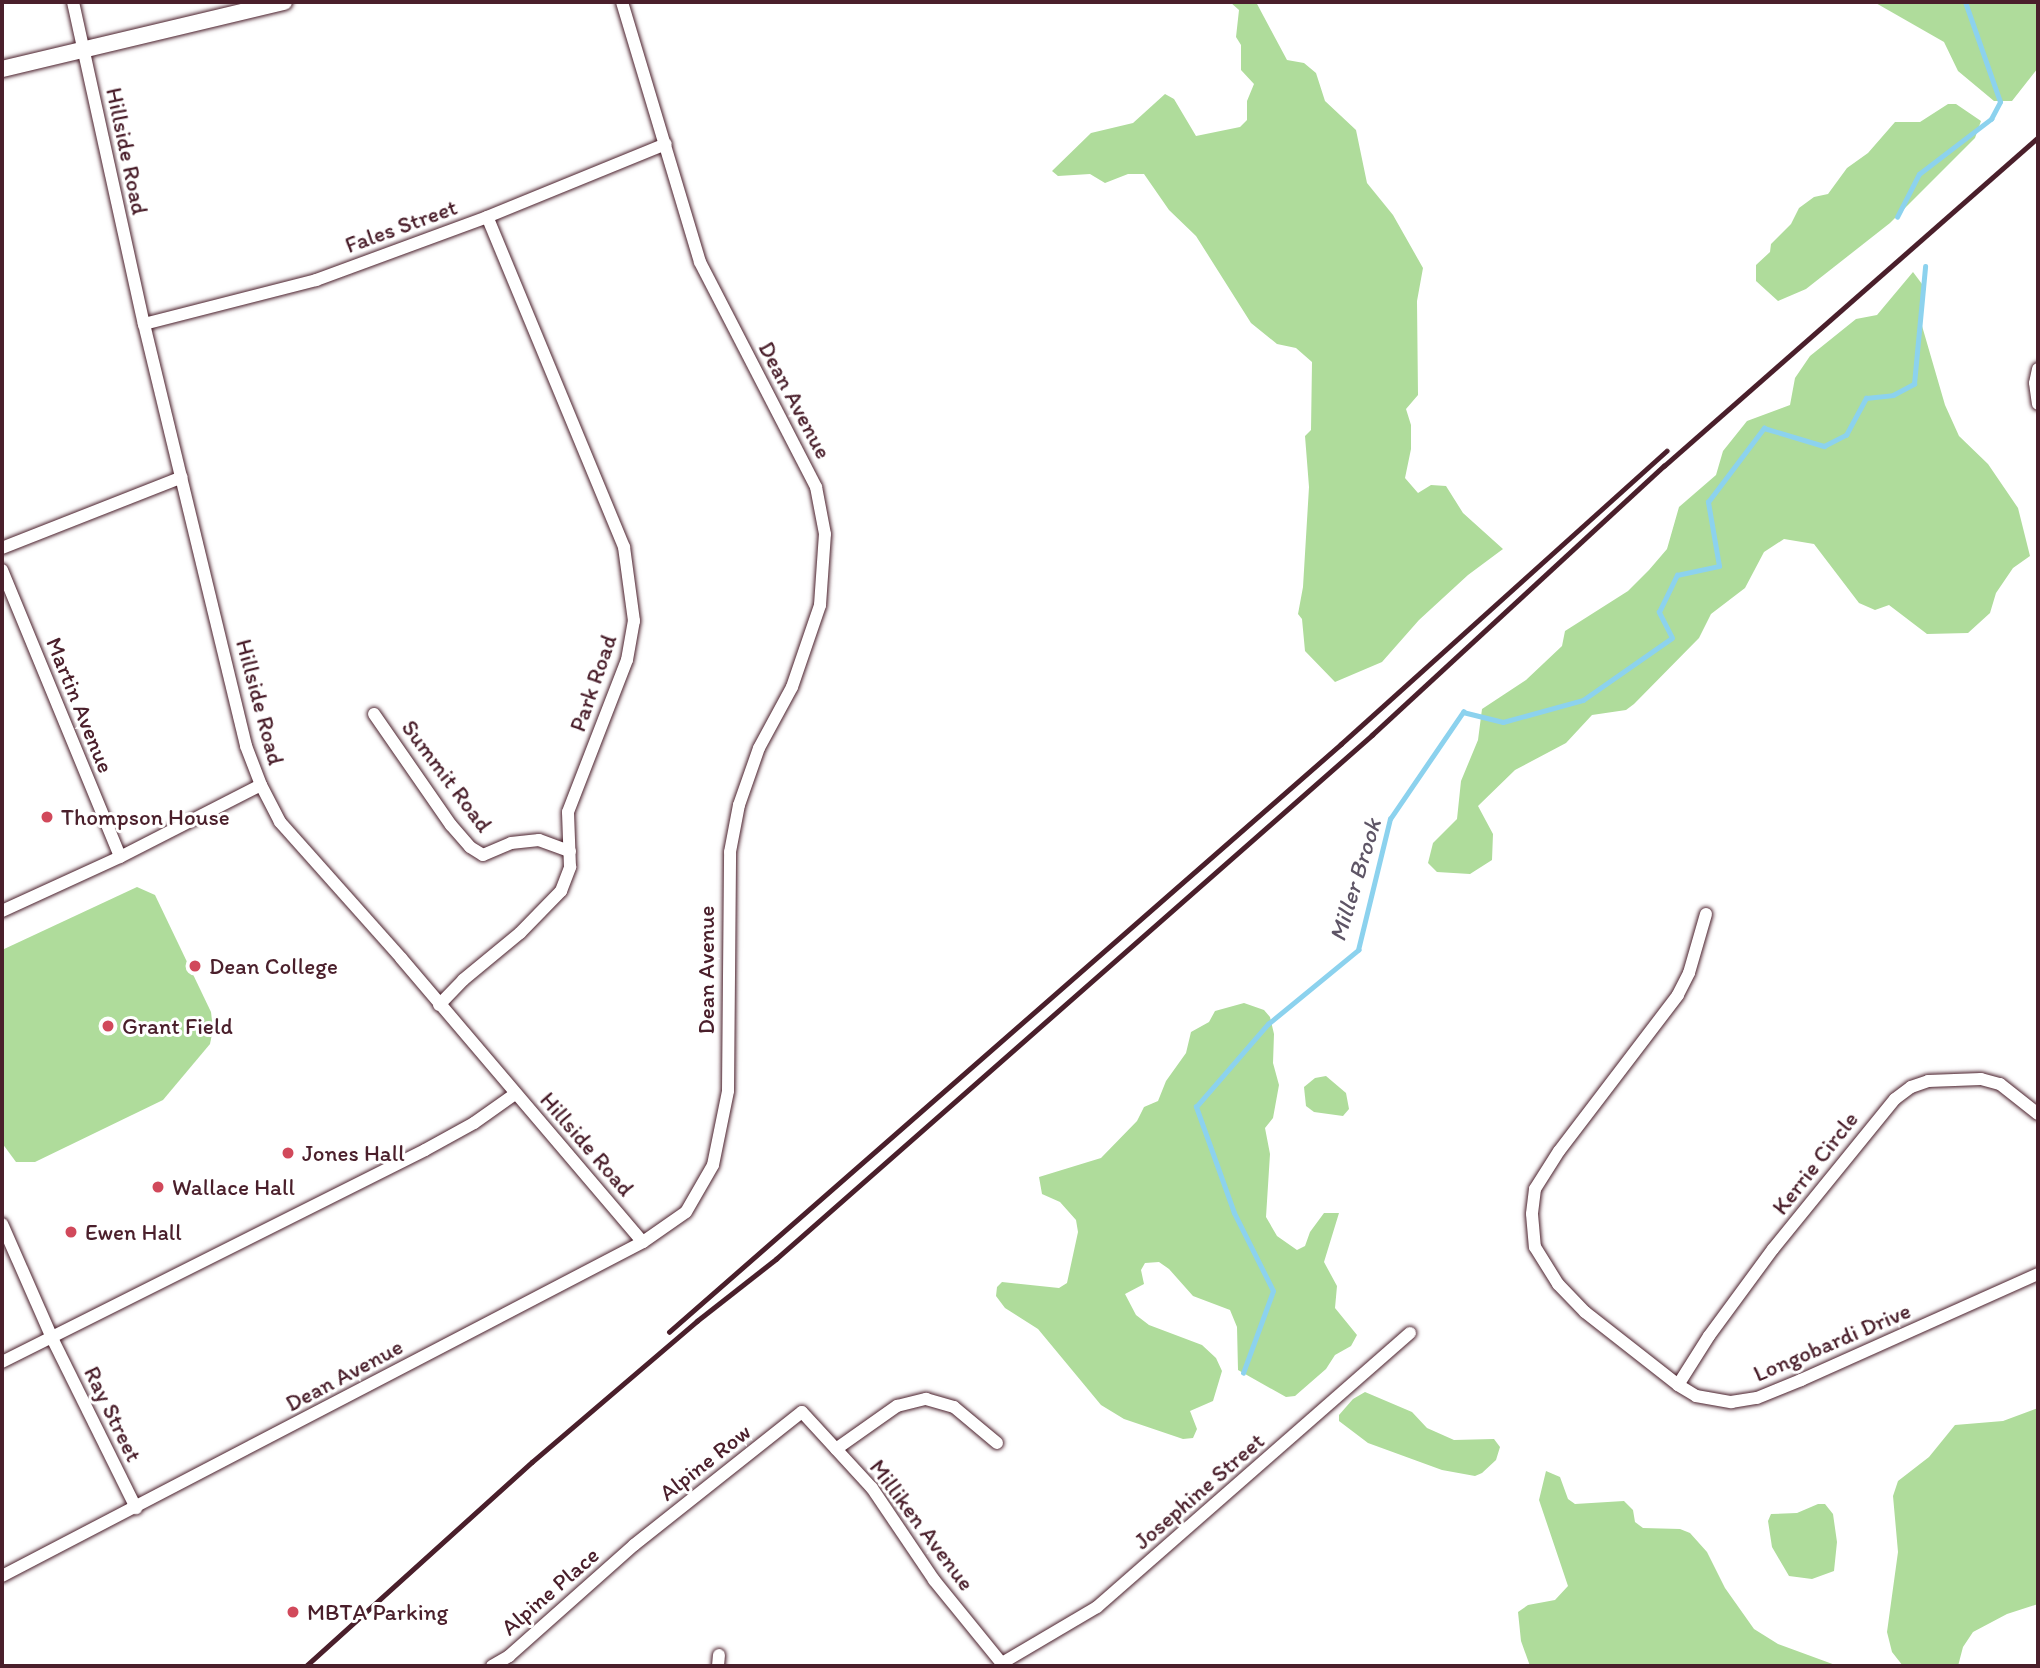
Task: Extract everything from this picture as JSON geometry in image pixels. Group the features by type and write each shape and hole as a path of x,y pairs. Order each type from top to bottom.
{"street":[{"name":"Hillside Road","path":"73,2 144,324 246,746 261,785 279,822 643,1242"},
{"path":"2,69 83,47 284,2"},
{"name":"Dean Avenue","path":"2,1576 643,1242 686,1212 713,1165 728,1091 730,852 739,805 759,748 792,687 820,605 825,534 816,487 701,262 622,2"},
{"name":"Fales Street","path":"144,324 316,280 487,217 666,144"},
{"name":"Park Road","path":"439,1005 552,904 561,891 570,867 568,812 627,660 634,621 624,547 487,217"},
{"path":"2038,369 2035,383 2038,404"},
{"path":"2,548 182,477"},
{"name":"Martin Avenue","path":"2,570 120,857"},
{"name":"Summit Road","path":"374,714 451,825 470,847 483,855 511,843 539,839 559,850 570,851"},
{"path":"2,911 120,857 261,785"},
{"name":"Longobardi Drive","path":"1706,914 1689,973 1678,995 1549,1166 1535,1189 1532,1214 1535,1247 1551,1277 1585,1312 1678,1385 1696,1396 1714,1401 1757,1398 2038,1274"},
{"name":"Kerrie Circle","path":"1678,1385 1709,1336 1773,1249 1895,1099 1911,1087 1928,1081 1981,1079 2000,1084 2038,1114"},
{"path":"2,1362 425,1150 474,1123 515,1094"},
{"name":"Ray Street","path":"2,1224 52,1338 136,1508"},
{"name":"Josephine Street","path":"1003,1665 1097,1607 1410,1333"},
{"path":"836,1449 897,1406 926,1399 954,1407 997,1443"},
{"name":"Milliken Avenue","path":"802,1412 872,1489 934,1580 1003,1665"},
{"name":"Alpine Row","path":"634,1545 802,1412"},
{"name":"Alpine Place","path":"492,1666 509,1656 634,1545"}],"green space":[{"path":"1230,2 1256,2 1287,60 1304,63 1316,73 1325,101 1356,130 1367,183 1393,215 1423,268 1417,301 1418,395 1406,409 1411,425 1411,449 1405,478 1418,493 1431,485 1446,486 1463,513 1503,549 1468,575 1419,620 1382,662 1335,682 1305,651 1302,619 1298,614 1303,587 1309,487 1305,436 1311,430 1312,362 1296,348 1277,344 1251,323 1196,236 1169,210 1144,174 1128,174 1105,183 1090,174 1058,176 1052,171 1091,133 1133,123 1165,94 1174,99 1196,136 1240,127 1247,120 1247,101 1254,84 1241,70 1241,45 1236,37 1239,10"},
{"path":"1874,2 2038,2 2038,68 2012,101 1994,101 1958,71 1944,42"},
{"path":"1948,104 1956,104 1981,121 1975,138 1890,223 1806,289 1778,301 1756,281 1756,265 1770,252 1771,244 1791,224 1799,208 1814,197 1828,194 1847,168 1868,153 1895,122 1920,122"},
{"path":"1913,272 1925,288 1920,319 1945,405 1959,436 1988,464 2018,508 2030,556 2013,568 1996,593 1990,613 1968,633 1927,634 1889,605 1875,610 1859,603 1814,544 1784,539 1764,552 1745,588 1711,614 1699,638 1634,704 1626,710 1592,715 1566,743 1515,770 1478,806 1493,834 1492,860 1470,874 1437,872 1428,863 1433,843 1457,819 1461,781 1478,740 1482,709 1526,680 1562,646 1565,631 1628,591 1649,570 1667,549 1679,507 1716,475 1723,451 1747,421 1790,405 1795,378 1810,356 1856,319 1877,315"},
{"name":"Grant Field","path":"137,887 155,895 211,1012 213,1029 210,1044 163,1100 35,1162 16,1162 2,1143 2,950"},
{"path":"1244,1003 1264,1010 1270,1017 1274,1034 1273,1063 1279,1085 1273,1118 1265,1128 1270,1154 1266,1217 1277,1236 1297,1250 1305,1246 1310,1232 1324,1213 1339,1213 1324,1262 1337,1286 1335,1308 1357,1335 1351,1346 1335,1355 1326,1369 1295,1396 1286,1397 1238,1370 1237,1327 1230,1310 1193,1296 1169,1269 1159,1262 1145,1263 1141,1270 1144,1284 1125,1294 1136,1315 1149,1325 1202,1345 1216,1358 1222,1371 1213,1401 1190,1411 1197,1429 1193,1438 1183,1439 1124,1419 1101,1405 1038,1329 1005,1308 996,1296 997,1287 1002,1282 1059,1288 1067,1283 1078,1232 1076,1220 1060,1202 1042,1194 1039,1177 1101,1158 1137,1121 1144,1107 1158,1101 1166,1081 1186,1053 1191,1032 1209,1022 1215,1011"},
{"path":"1326,1076 1346,1093 1349,1109 1343,1116 1314,1112 1306,1106 1304,1087 1315,1078"},
{"path":"1365,1392 1412,1412 1427,1428 1454,1440 1494,1439 1500,1447 1496,1460 1475,1476 1442,1470 1368,1443 1339,1421 1339,1415 1353,1399"},
{"path":"2038,1408 2038,1604 2007,1614 1973,1632 1963,1647 1958,1666 1903,1666 1892,1652 1887,1632 1898,1552 1893,1496 1898,1481 1929,1457 1955,1425 2003,1421"},
{"path":"1546,1471 1560,1477 1568,1499 1575,1504 1624,1501 1633,1510 1635,1522 1643,1528 1680,1529 1690,1533 1707,1552 1725,1588 1754,1629 1778,1644 1838,1666 1530,1666 1521,1641 1518,1612 1528,1605 1555,1600 1568,1586 1539,1500"},
{"path":"1818,1504 1825,1504 1833,1514 1837,1542 1834,1571 1812,1579 1789,1576 1772,1547 1768,1521 1771,1514 1797,1513"}],"waterway":[{"name":"Miller Brook","path":"1897,217 1919,174 1991,119 2000,102 1965,2"},
{"name":"Miller Brook","path":"1243,1373 1273,1291 1234,1213 1196,1107 1268,1024 1358,950 1390,819 1463,712 1503,722 1583,700 1672,638 1659,612 1677,575 1719,566 1708,502 1764,428 1824,446 1846,435 1866,398 1893,395 1914,384 1925,267"}],"railway":[{"path":"306,1666 532,1462 697,1321 776,1259 1372,735 1664,466 2038,137"},
{"path":"669,1332 1341,744 1666,451"}],"place":[{"name":"Thompson House","path":"47,817"},
{"name":"Dean College","path":"195,966"},
{"name":"Grant Field","path":"108,1026"},
{"name":"Jones Hall","path":"288,1153"},
{"name":"Wallace Hall","path":"158,1187"},
{"name":"Ewen Hall","path":"71,1232"},
{"name":"MBTA Parking","path":"293,1612"}]}
